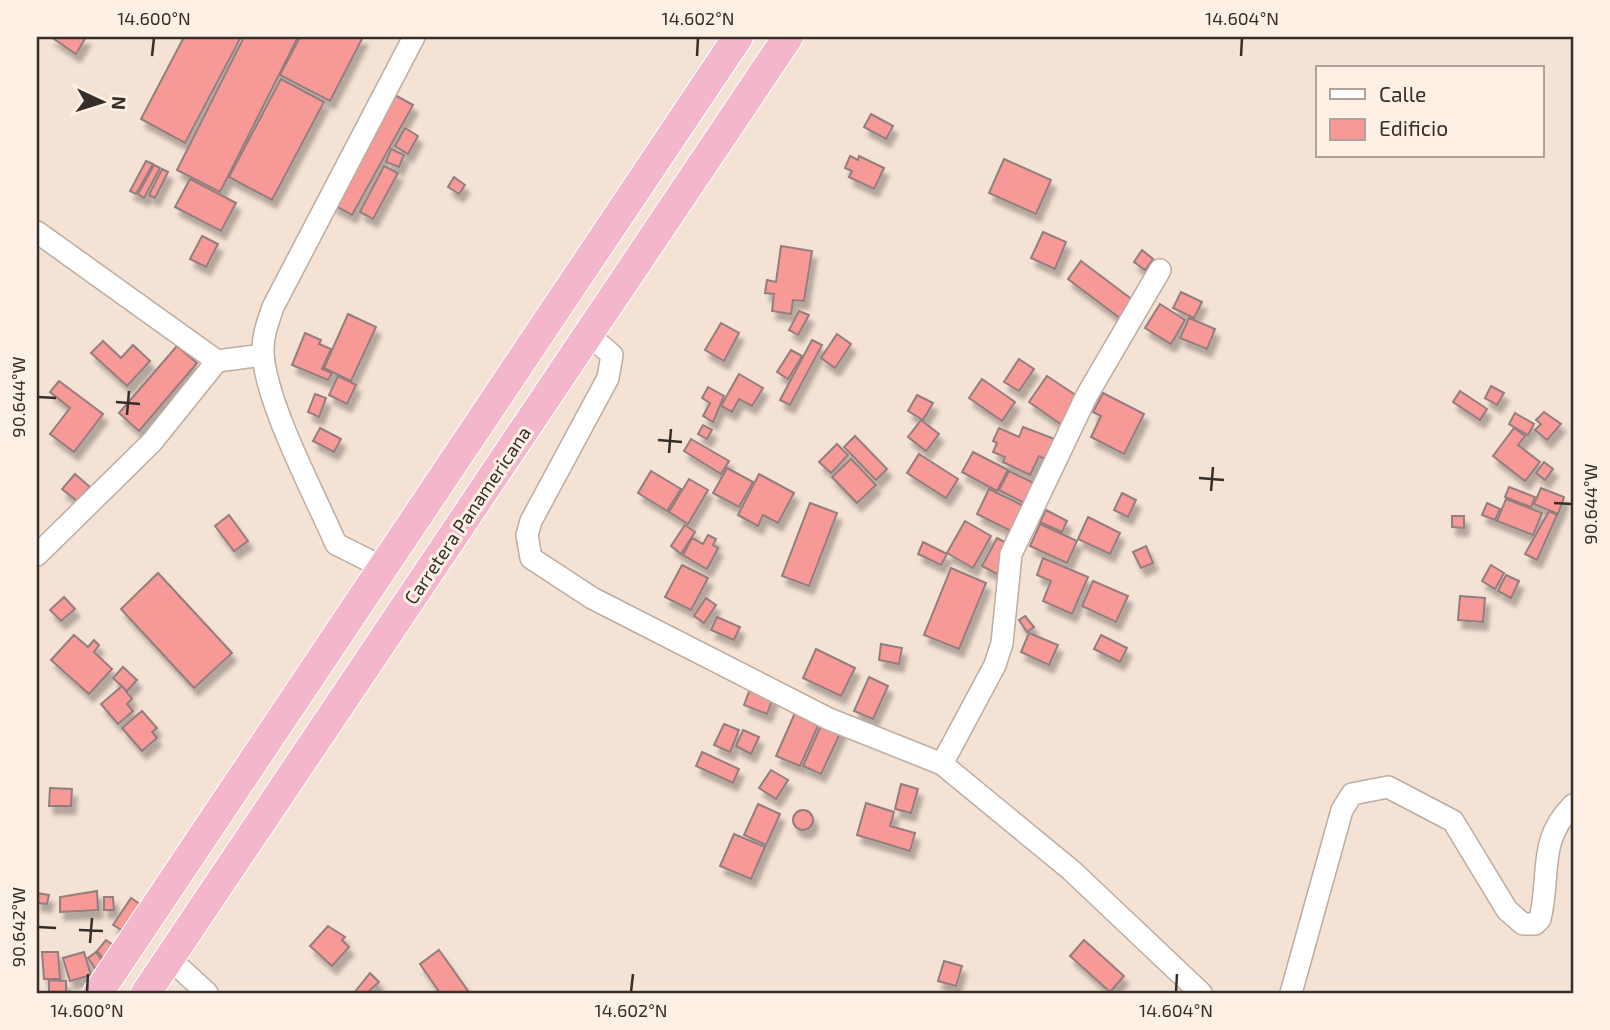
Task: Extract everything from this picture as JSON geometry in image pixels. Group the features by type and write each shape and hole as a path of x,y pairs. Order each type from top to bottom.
{"highway":[{"path":"98,993 738,37"},
{"name":"Carretera Panamericana","path":"146,993 590,336 788,37"},
{"path":"590,336 569,330 566,320 644,190 658,156"},
{"path":"495,473 506,436 561,354 567,336 560,330 549,330 529,348"}],"street":[{"path":"382,567 336,544 279,411 263,355 263,339 273,307 414,37"},
{"path":"37,232 216,361 263,355"},
{"path":"942,764 995,665 1002,643 1011,554 1087,395 1160,270"},
{"path":"590,336 612,355 608,378 531,521 527,535 530,558 592,598 829,719 942,764 1071,870 1201,993"},
{"path":"37,555 152,442 216,361"},
{"path":"1291,993 1342,810 1352,794 1388,787 1453,821 1507,909 1523,925 1535,924 1540,919 1546,853 1558,820 1573,804"},
{"path":"169,958 207,993"}],"building":[{"path":"51,37 86,37 76,54"},
{"path":"184,37 241,37 185,143 141,119"},
{"path":"244,37 298,37 220,192 177,170"},
{"path":"300,37 363,37 330,101 280,75"},
{"path":"281,79 324,102 272,200 229,177"},
{"path":"393,94 413,105 352,215 332,204"},
{"path":"871,114 893,126 886,139 864,127"},
{"path":"405,128 418,136 408,154 395,146"},
{"path":"391,149 404,155 399,167 386,162"},
{"path":"850,156 858,160 859,156 884,168 874,189 849,177 852,171 845,168"},
{"path":"1004,159 1051,180 1036,214 989,193"},
{"path":"146,161 153,164 136,194 130,191"},
{"path":"154,165 160,168 144,198 138,194"},
{"path":"384,166 398,173 373,219 360,212"},
{"path":"162,169 168,172 155,198 149,195"},
{"path":"454,177 465,185 459,194 448,187"},
{"path":"190,179 236,203 221,231 175,207"},
{"path":"1043,232 1066,242 1055,269 1031,258"},
{"path":"202,236 218,244 206,267 190,259"},
{"path":"781,246 812,251 804,301 793,300 791,314 772,311 774,294 765,293 767,280 776,282"},
{"path":"1142,250 1153,259 1145,270 1134,262"},
{"path":"1081,261 1134,301 1121,319 1068,279"},
{"path":"1181,292 1202,302 1194,318 1173,308"},
{"path":"1160,304 1185,320 1171,344 1145,328"},
{"path":"799,311 809,315 798,335 789,330"},
{"path":"348,314 376,327 351,381 324,368"},
{"path":"1189,318 1215,329 1207,349 1180,338"},
{"path":"721,323 739,333 724,361 705,350"},
{"path":"305,333 321,340 319,344 331,349 322,369 332,373 328,380 292,365"},
{"path":"837,334 851,344 835,368 821,358"},
{"path":"812,340 822,345 790,405 780,400"},
{"path":"103,341 121,358 133,345 150,361 127,386 91,353"},
{"path":"177,346 197,363 139,431 119,413"},
{"path":"791,350 802,356 788,379 777,372"},
{"path":"1019,359 1034,369 1019,391 1004,382"},
{"path":"739,374 763,388 752,406 739,399 732,412 721,406"},
{"path":"338,376 356,385 347,404 329,395"},
{"path":"1047,376 1080,398 1062,425 1029,402"},
{"path":"982,379 1015,402 1002,421 969,398"},
{"path":"59,381 103,414 74,452 50,434 70,408 50,392"},
{"path":"1491,386 1504,393 1497,405 1485,398"},
{"path":"708,387 724,396 713,422 703,416 710,403 702,398"},
{"path":"1460,391 1487,409 1480,420 1453,402"},
{"path":"1103,393 1144,414 1124,454 1091,437 1101,416 1093,412"},
{"path":"315,394 326,398 319,417 308,412"},
{"path":"917,395 933,403 923,420 908,411"},
{"path":"1544,412 1561,424 1547,440 1535,430 1541,424 1536,420"},
{"path":"1515,413 1534,424 1528,435 1509,424"},
{"path":"921,420 939,434 926,451 908,437"},
{"path":"703,425 712,430 707,439 698,434"},
{"path":"1023,427 1057,440 1045,459 1039,456 1030,475 1003,462 1005,457 993,452 997,443 993,441 999,428 1019,437"},
{"path":"320,428 341,439 334,452 313,441"},
{"path":"1514,428 1525,436 1518,445 1540,462 1525,481 1493,456"},
{"path":"855,436 887,469 876,480 844,447"},
{"path":"691,439 729,461 721,474 684,451"},
{"path":"837,444 848,455 831,473 819,462"},
{"path":"973,452 1008,470 997,491 962,472"},
{"path":"919,454 958,479 946,498 907,473"},
{"path":"851,459 876,485 857,503 832,477"},
{"path":"1544,462 1553,469 1545,480 1536,473"},
{"path":"727,468 753,482 739,507 713,493"},
{"path":"651,471 681,489 667,511 638,493"},
{"path":"1009,471 1038,485 1028,505 999,490"},
{"path":"75,474 90,487 77,501 62,489"},
{"path":"759,474 794,493 778,523 763,515 758,526 738,515"},
{"path":"689,479 708,490 688,524 669,512"},
{"path":"1509,487 1535,497 1531,507 1505,497"},
{"path":"1541,488 1564,497 1558,514 1534,504"},
{"path":"989,489 1028,508 1015,533 977,514"},
{"path":"1122,493 1136,500 1128,517 1114,510"},
{"path":"1506,499 1542,513 1533,535 1497,521"},
{"path":"810,503 837,513 809,586 782,576"},
{"path":"1487,503 1500,509 1495,520 1482,515"},
{"path":"1046,510 1067,521 1062,532 1040,522"},
{"path":"1549,511 1557,515 1537,560 1525,554"},
{"path":"229,515 248,541 234,551 215,526"},
{"path":"1452,516 1464,516 1464,528 1452,527"},
{"path":"1088,517 1120,533 1110,554 1078,539"},
{"path":"965,521 991,536 973,568 947,553"},
{"path":"1040,524 1077,541 1067,563 1030,546"},
{"path":"685,525 695,532 681,554 671,546"},
{"path":"708,535 716,539 713,545 718,548 707,569 683,555 692,538 703,544"},
{"path":"997,538 1012,546 997,574 982,566"},
{"path":"923,542 947,554 941,565 918,554"},
{"path":"1146,546 1153,563 1141,568 1133,552"},
{"path":"1043,558 1088,577 1072,614 1043,601 1051,581 1037,575"},
{"path":"682,565 708,578 691,610 665,597"},
{"path":"1491,565 1504,573 1495,589 1482,581"},
{"path":"951,568 986,583 959,649 924,635"},
{"path":"158,573 232,653 194,688 121,609"},
{"path":"1506,575 1519,581 1511,598 1498,591"},
{"path":"1093,581 1128,596 1116,622 1082,606"},
{"path":"1460,596 1485,598 1483,622 1458,620"},
{"path":"64,597 75,609 61,621 50,610"},
{"path":"706,598 716,605 704,623 694,616"},
{"path":"1025,616 1034,627 1027,632 1019,620"},
{"path":"717,617 740,627 734,640 711,630"},
{"path":"1029,633 1058,645 1049,665 1021,652"},
{"path":"74,635 88,647 94,640 99,645 94,652 112,669 89,694 51,660"},
{"path":"1101,635 1127,648 1120,662 1094,649"},
{"path":"881,644 902,648 899,664 879,660"},
{"path":"816,649 855,668 841,696 803,678"},
{"path":"123,667 137,680 127,691 113,678"},
{"path":"869,677 888,686 873,719 854,711"},
{"path":"752,684 775,692 767,714 744,705"},
{"path":"122,686 132,699 127,704 133,711 118,724 101,704"},
{"path":"798,706 822,717 800,766 776,756"},
{"path":"142,711 157,728 152,732 157,738 142,751 122,728"},
{"path":"824,719 843,727 821,774 803,766"},
{"path":"724,724 739,730 730,752 714,745"},
{"path":"743,730 759,737 751,754 736,746"},
{"path":"702,752 739,769 733,783 696,766"},
{"path":"771,770 788,780 776,799 759,788"},
{"path":"901,784 918,789 911,813 895,809"},
{"path":"50,788 72,789 71,806 49,806"},
{"path":"866,803 894,812 890,826 915,833 910,851 857,835"},
{"path":"758,804 780,814 766,845 744,835"},
{"path":"803,810 810,813 813,820 810,827 803,830 796,827 793,820 796,813"},
{"path":"734,834 765,847 751,879 720,866"},
{"path":"97,891 98,910 60,912 60,897"},
{"path":"37,893 49,895 47,904 37,903"},
{"path":"104,897 113,897 114,910 104,910"},
{"path":"131,898 143,906 125,932 113,925"},
{"path":"328,926 345,937 342,940 349,947 332,966 310,946"},
{"path":"106,940 116,947 106,962 97,951"},
{"path":"1084,940 1124,976 1110,992 1070,956"},
{"path":"439,950 468,991 440,993 420,964"},
{"path":"42,952 58,952 60,979 44,979"},
{"path":"84,952 91,975 70,981 63,958"},
{"path":"96,952 105,965 97,971 88,958"},
{"path":"944,961 962,966 956,986 938,981"},
{"path":"370,973 379,982 367,993 354,993"},
{"path":"49,980 66,981 66,993 49,993"}]}
